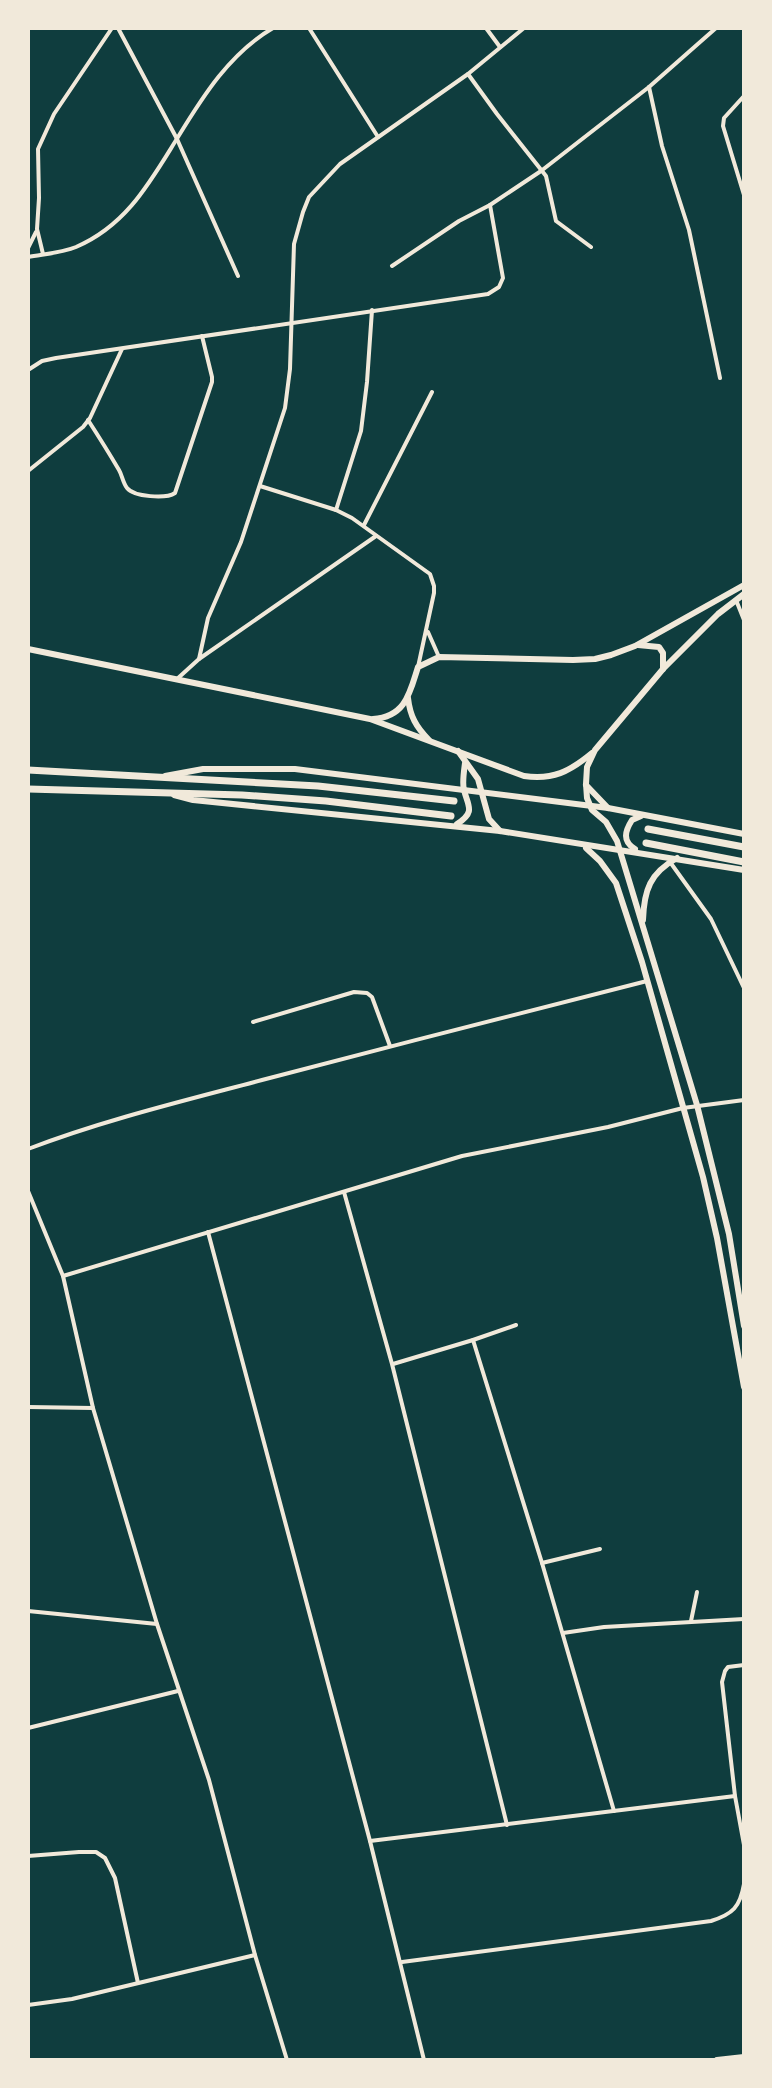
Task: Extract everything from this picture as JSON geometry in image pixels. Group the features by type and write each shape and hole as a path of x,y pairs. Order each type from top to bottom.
{"highway":[{"path":"28,770 318,786 454,801"},
{"path":"28,789 242,795 326,801 452,821"},
{"path":"648,829 744,847"},
{"path":"646,843 744,862"}],"street":[{"path":"43,254 37,229 38,149 59,107 115,28 177,139 238,276"},
{"path":"28,257 77,247 115,222 137,201 155,177 205,94 230,63 256,38 273,28"},
{"path":"309,28 378,137"},
{"path":"486,28 500,47"},
{"path":"199,659 208,618 241,542 288,393 294,244 309,197 340,164 468,74 524,28"},
{"path":"392,266 541,171 649,87 716,28"},
{"path":"468,74 546,176 556,221 591,247"},
{"path":"649,87 662,146 689,230 720,378"},
{"path":"744,96 724,118 723,126 744,195"},
{"path":"28,151 38,149"},
{"path":"28,370 42,361 56,358 488,294 499,287 503,278 490,205"},
{"path":"28,248 37,229"},
{"path":"336,510 361,431 372,310"},
{"path":"88,420 127,488 166,498 175,493 212,382 202,336"},
{"path":"28,471 83,427 94,411 123,348"},
{"path":"364,525 432,392"},
{"path":"260,486 336,510 364,525 433,579 434,593 427,630 408,698 388,717 370,719"},
{"path":"177,679 199,659 376,536"},
{"path":"418,667 439,657 595,659 611,655 635,646 744,585"},
{"path":"730,592 741,608 744,620"},
{"path":"28,649 370,719 524,776 538,778 561,774 595,750 663,669 718,614 744,594"},
{"path":"427,630 439,657"},
{"path":"635,646 659,647 663,653 663,669"},
{"path":"408,698 413,720 430,741"},
{"path":"595,750 587,767 590,805 610,827 619,850 697,1105 729,1234 744,1326"},
{"path":"458,751 474,773 489,819 500,831"},
{"path":"452,821 461,822 469,810 469,799 463,789 465,763"},
{"path":"165,776 203,769 295,769 590,805 744,834"},
{"path":"586,784 608,808"},
{"path":"641,852 628,843 625,833 632,820 645,815"},
{"path":"452,821 744,870"},
{"path":"583,845 616,883 642,962 710,1206 744,1387"},
{"path":"643,927 646,891 655,875 674,860"},
{"path":"674,860 711,919 744,988"},
{"path":"642,962 652,959"},
{"path":"28,1149 89,1126 647,981"},
{"path":"253,1022 337,996 367,993 372,997 390,1046"},
{"path":"63,1276 462,1156 608,1127 697,1105 744,1100"},
{"path":"28,1191 63,1276 93,1408 157,1624 209,1780 255,1955 287,2060"},
{"path":"344,1192 392,1364 507,1825"},
{"path":"208,1232 370,1841 424,2060"},
{"path":"392,1364 516,1325"},
{"path":"473,1340 614,1811"},
{"path":"28,1407 93,1408"},
{"path":"542,1563 600,1549"},
{"path":"691,1621 697,1592"},
{"path":"28,1611 157,1624"},
{"path":"562,1633 604,1627 744,1619"},
{"path":"744,1665 728,1667 722,1682 744,1845"},
{"path":"28,1728 178,1691"},
{"path":"370,1841 735,1796"},
{"path":"28,1856 96,1852 105,1858 115,1878 138,1983"},
{"path":"401,1962 711,1921 733,1912 741,1900 744,1884"},
{"path":"28,2005 72,1999 255,1955"},
{"path":"717,2060 744,2057"}]}
